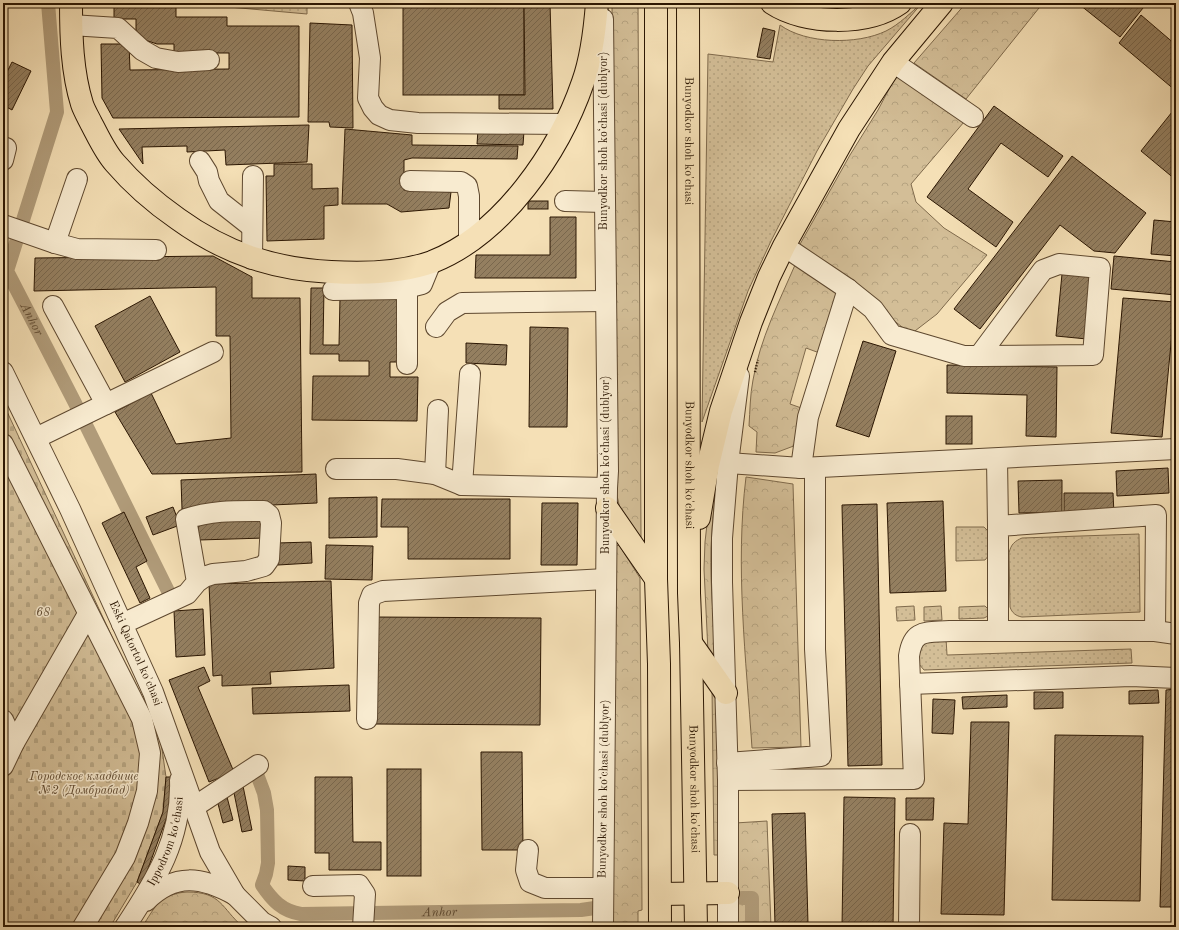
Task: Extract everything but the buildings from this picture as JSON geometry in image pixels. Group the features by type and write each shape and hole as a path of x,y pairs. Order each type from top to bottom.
{"main road":[{"path":"71,3 74,68 82,105 98,138 113,162 159,206 187,226 218,245 252,259 289,268 351,273 394,271 431,262 461,247 493,223 542,166 565,124 583,81 594,34 597,3"},
{"path":"656,3 656,579 659,664 660,927"},
{"name":"Bunyodkor shoh ko'chasi","path":"688,3 689,593 696,927"},
{"path":"772,3 804,17 842,20 872,15 888,10 900,3"},
{"path":"689,593 700,510 715,432 727,391 751,352 751,322 769,276 849,129 894,62 942,3"},
{"path":"607,498 656,579"},
{"path":"691,643 726,693"},
{"path":"660,894 728,893"}],"street":[{"path":"359,3 363,13 370,58 368,98 373,108 379,115 390,120 418,123 565,124"},
{"name":"Bunyodkor shoh koʻchasi (dublyor)","path":"601,923 603,888 608,471 603,3"},
{"path":"71,25 118,28 142,50 156,58 178,62 209,60"},
{"path":"894,62 973,117"},
{"path":"200,161 207,172 209,181 219,201 252,227"},
{"path":"252,259 253,176"},
{"path":"46,240 77,179"},
{"path":"410,181 461,182 467,186 469,196 469,241"},
{"path":"565,201 604,202"},
{"path":"3,225 77,249 156,250"},
{"path":"784,246 848,289 873,309 892,335 964,356 979,356 1093,355 1100,268 1059,264 1043,270 979,356"},
{"path":"333,290 402,289 422,284 431,262"},
{"path":"407,288 407,364"},
{"path":"728,771 821,756 808,468 808,417 848,289"},
{"path":"436,327 447,312 462,303 606,301"},
{"path":"53,306 106,404"},
{"path":"36,438 213,352"},
{"path":"728,927 728,771 722,553 728,463 751,352"},
{"name":"Eski Qatortol ko'chasi","path":"3,372 70,509 153,692 179,760 210,852 235,895 262,922 271,927"},
{"path":"462,485 470,374"},
{"path":"435,474 438,410"},
{"path":"3,444 142,719 150,753 147,791 138,823 125,857 83,927"},
{"path":"728,463 808,468 1176,449"},
{"path":"997,459 998,631"},
{"path":"336,469 397,468 435,474 462,485 607,498"},
{"path":"122,624 187,594 196,582 204,577 212,574 246,571 264,566 270,559 270,515 264,511 216,511 186,519 196,582"},
{"path":"998,526 1156,516 1155,631"},
{"path":"367,719 369,603 372,595 383,591 606,579"},
{"path":"3,766 14,743 88,614"},
{"path":"728,771 914,779 909,652 913,640 923,633 950,631 1155,631 1176,634"},
{"path":"910,684 1131,676 1176,678"},
{"path":"3,720 14,743"},
{"name":"Ippodrom ko'chasi","path":"128,922 165,862 174,834 178,817 180,796 179,760"},
{"path":"194,807 258,765"},
{"path":"908,927 910,834"},
{"path":"528,850 526,870 530,882 544,888 603,888"},
{"name":"Ippodrom ko'chasi","path":"128,922 160,888 178,881 193,880 209,883 235,895"},
{"path":"313,886 359,886 365,894 363,927"}],"path":[{"path":"751,352 754,376"}],"green space":[{"path":"184,3 307,3 307,14"},
{"path":"612,3 638,3 641,537 627,524 620,509 616,491"},
{"path":"798,3 874,3 853,10 819,11"},
{"path":"922,3 868,66 817,151 771,241 748,291 702,422 708,54 773,62 780,25 803,36 817,39 861,39 886,31 900,22"},
{"path":"966,3 1043,3 966,99 914,63"},
{"path":"896,76 964,122 911,184 916,202 944,228 987,255 937,314 911,334 799,246 850,155 878,110"},
{"path":"795,265 821,279 842,300 825,355 806,348 790,404 807,410 799,444 775,453 756,452 757,432 749,426 751,391 756,365 765,335"},
{"name":"Городское кладбище №2 (Домбрабад)","path":"3,403 161,742 166,777 163,812 137,882 110,927 3,927"},
{"path":"719,460 711,548 712,606 717,665 708,652 704,569 708,515"},
{"path":"746,477 793,484 801,747 752,748 741,578 741,544"},
{"path":"956,527 984,527 989,532 989,555 985,560 956,561"},
{"path":"1139,534 1140,612 1022,617 1013,613 1010,607 1009,553 1012,545 1017,540 1022,538"},
{"path":"619,545 640,578 642,910 638,911 638,927 610,927 613,547"},
{"path":"914,606 915,620 897,621 896,607"},
{"path":"941,606 942,620 924,621 924,607"},
{"path":"985,606 988,609 988,616 984,618 959,619 959,607"},
{"path":"946,638 947,655 1131,649 1132,663 924,670 918,663 921,642"},
{"path":"712,688 717,697 719,855 714,855"},
{"path":"767,821 771,927 738,927 735,823"},
{"path":"187,892 199,893 214,898 220,902 243,927 142,927 155,907 164,898 170,895"}],"waterway":[{"name":"Anhor","path":"48,3 57,112 7,271 75,403 169,593"},
{"name":"Anhor","path":"258,777 264,793 267,810 268,863 262,885 278,904 294,913 581,910 595,908"},
{"name":"Anhor","path":"742,898 752,898 752,927"}],"park label":[{"name":"68","path":"43,613"}]}
